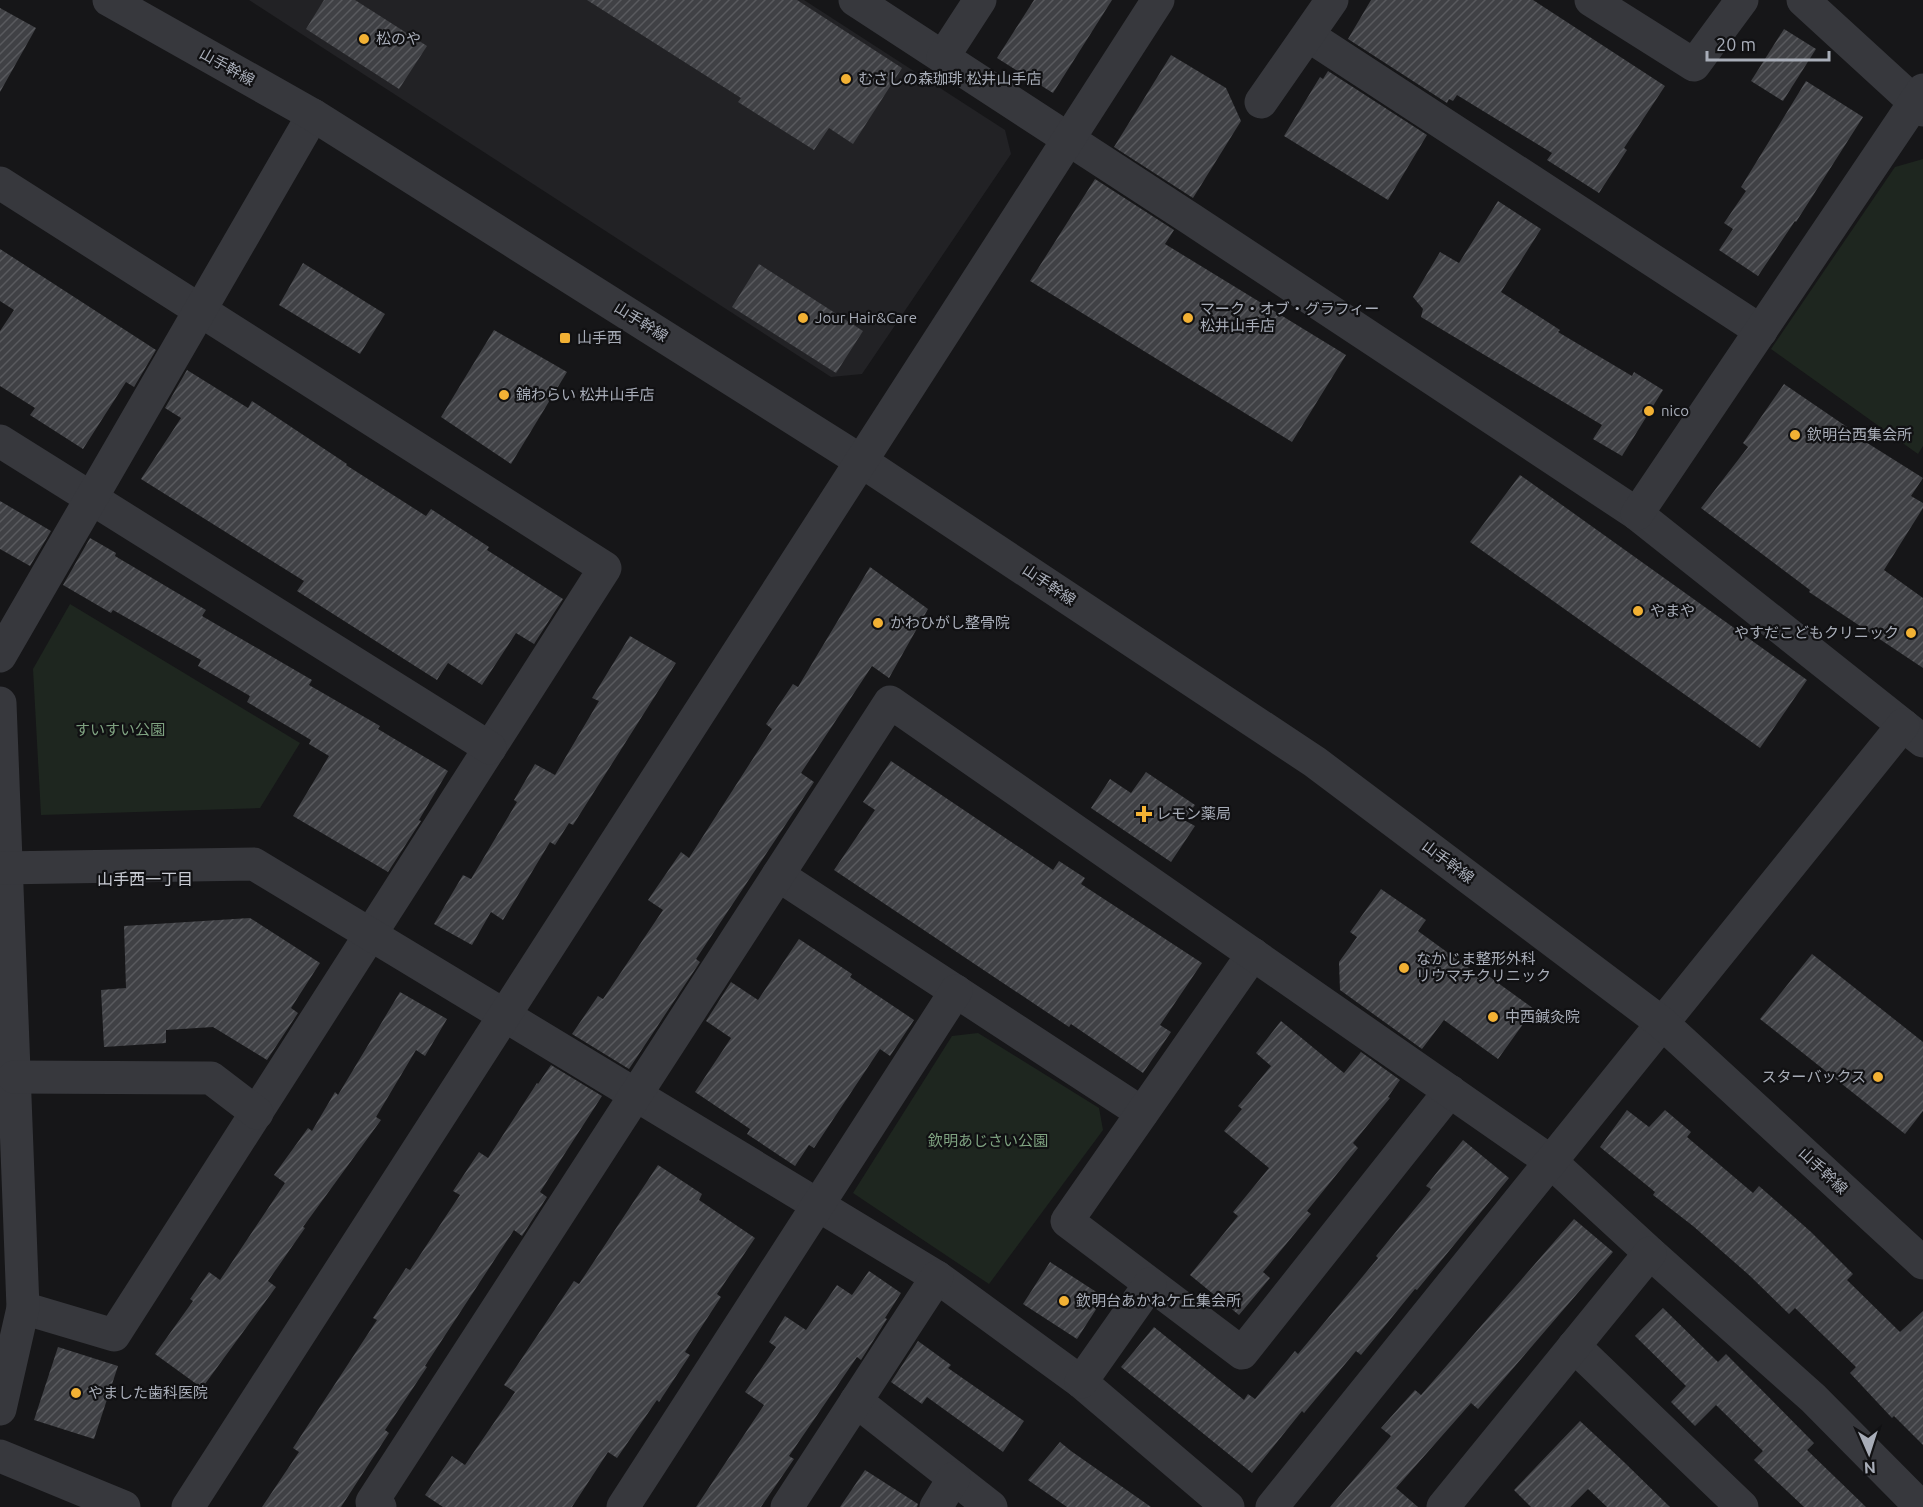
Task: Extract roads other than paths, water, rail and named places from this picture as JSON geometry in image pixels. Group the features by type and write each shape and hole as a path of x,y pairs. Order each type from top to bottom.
{"street":[{"name":"山手幹線","path":"109,0 313,115 861,460 1315,762 1662,1023 1923,1263"},
{"path":"855,0 1637,514 1913,733 1662,1023 1272,1507"},
{"path":"943,57 980,0"},
{"path":"188,1507 1158,0"},
{"path":"1261,102 1332,0"},
{"path":"1591,0 1694,64 1742,0"},
{"path":"1637,514 1920,101 1803,0"},
{"path":"1309,36 1761,331"},
{"path":"0,656 313,115"},
{"path":"0,183 605,568 114,1335 23,1308"},
{"path":"0,441 490,748"},
{"path":"380,1507 372,1502 890,702 1550,1161 1812,1398 1920,1507"},
{"path":"0,703 3,868 23,1308 0,1409"},
{"path":"3,868 254,864 937,1276 1081,1382 1228,1507"},
{"path":"778,874 1142,1113"},
{"path":"1253,954 1067,1221 1242,1353 1450,1091"},
{"path":"623,1507 956,991"},
{"path":"14,1077 211,1078 256,1113"},
{"path":"1443,1507 1650,1253"},
{"path":"787,1507 937,1276"},
{"path":"1081,1382 1150,1284"},
{"path":"1574,1346 1742,1507"},
{"path":"855,1401 992,1507"},
{"path":"0,1456 124,1507"},
{"path":"936,1507 954,1478"}],"place":[{"name":"松のや","path":"364,39"},
{"name":"むさしの森珈琲 松井山手店","path":"846,79"},
{"name":"Jour Hair&Care","path":"803,318"},
{"name":"マーク・オブ・グラフィー 松井山手店","path":"1188,318"},
{"name":"山手西","path":"565,338"},
{"name":"錦わらい 松井山手店","path":"504,395"},
{"name":"nico","path":"1649,411"},
{"name":"欽明台西集会所","path":"1795,435"},
{"name":"やまや","path":"1638,611"},
{"name":"かわひがし整骨院","path":"878,623"},
{"name":"やすだこどもクリニック","path":"1911,633"},
{"name":"レモン薬局","path":"1144,814"},
{"name":"なかじま整形外科 リウマチクリニック","path":"1404,968"},
{"name":"中西鍼灸院","path":"1493,1017"},
{"name":"スターバックス","path":"1878,1077"},
{"name":"欽明台あかねケ丘集会所","path":"1064,1301"},
{"name":"やました歯科医院","path":"76,1393"}],"district":[{"name":"山手西一丁目","path":"145,879"}],"park label":[{"name":"すいすい公園","path":"120,730"},
{"name":"欽明あじさい公園","path":"988,1141"}]}
